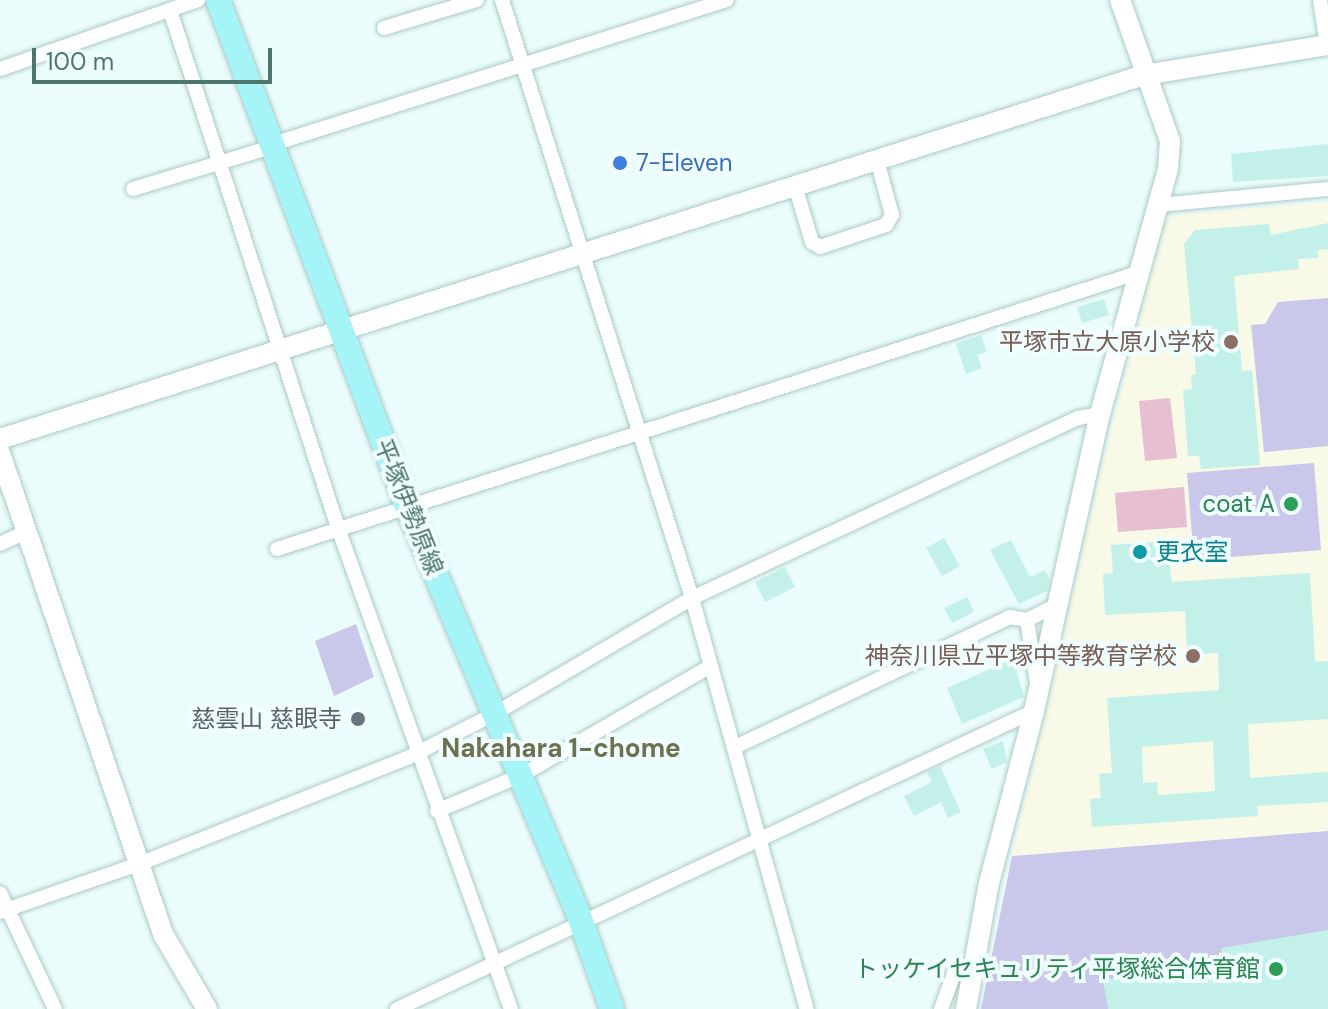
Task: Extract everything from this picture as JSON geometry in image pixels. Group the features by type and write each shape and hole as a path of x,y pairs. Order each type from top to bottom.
{"main road":[{"name":"平塚伊勢原線","path":"218,0 339,331 407,506 522,775 581,920 612,1009"}],"street":[{"path":"0,69 198,0"},
{"path":"384,28 477,0"},
{"path":"502,0 525,65 637,433 692,598 807,1009"},
{"path":"133,189 727,0"},
{"path":"966,1009 989,883 1059,604 1100,414 1158,205 1170,141 1144,75 1120,0"},
{"path":"0,439 1144,75 1327,45 1320,0"},
{"path":"170,10 338,528 437,811 511,1009"},
{"path":"795,186 812,242 820,247 886,225 892,215 877,160"},
{"path":"1158,205 1328,189"},
{"path":"277,549 1137,273"},
{"path":"4,910 139,864 416,752 496,713 692,598 1078,418 1100,414"},
{"path":"0,453 173,957 207,1009"},
{"path":"0,544 26,532"},
{"path":"735,747 1010,617 1027,620 1059,604"},
{"path":"1027,620 1036,701"},
{"path":"437,811 522,775 711,666"},
{"path":"397,1009 581,920 761,839 1036,701"},
{"path":"0,893 4,910 55,1009"},
{"path":"941,1009 954,973 973,976"}],"shaded area":[{"name":"神奈川県立平塚中等教育学校","path":"1328,202 1328,831 1012,856 1098,481 1164,224 1174,215"},
{"path":"1328,298 1328,446 1264,452 1251,325 1265,324 1278,302"},
{"path":"1170,398 1177,458 1145,461 1139,401"},
{"path":"1314,463 1321,550 1194,560 1187,473"},
{"path":"1184,487 1187,527 1118,532 1115,493"},
{"path":"356,624 374,677 334,696 315,641"},
{"path":"1328,831 1328,1009 981,1009 1012,856"}],"building":[{"path":"1328,144 1328,176 1233,182 1231,154"},
{"path":"1328,223 1328,249 1318,250 1318,258 1298,259 1299,269 1234,276 1242,371 1252,370 1260,465 1201,469 1199,456 1188,456 1183,390 1192,389 1191,375 1196,374 1184,244 1195,230 1269,224 1271,235"},
{"path":"1104,299 1109,315 1082,323 1077,307"},
{"path":"981,335 987,352 977,355 982,368 966,374 956,344"},
{"path":"944,538 960,566 942,576 926,548"},
{"path":"1011,540 1030,577 1045,570 1050,580 1047,591 1019,604 990,550"},
{"path":"1167,541 1172,582 1310,573 1315,662 1328,661 1328,719 1248,724 1250,778 1328,772 1328,802 1257,806 1258,816 1092,827 1090,799 1101,798 1099,774 1112,773 1107,698 1219,690 1218,653 1187,655 1185,611 1105,615 1103,574 1113,573 1111,545","holes":["1213,741 1215,791 1158,795 1157,782 1143,783 1142,747"]},
{"path":"785,567 795,587 765,602 755,582"},
{"path":"967,597 974,612 952,623 944,608"},
{"path":"1013,659 1024,697 962,724 947,688"},
{"path":"1003,741 1007,762 992,769 983,749"},
{"path":"940,766 961,812 948,818 941,802 914,816 904,796 932,782 927,772"},
{"name":"トッケイセキュリティ平塚総合体育館","path":"1328,930 1328,1009 1108,1009 1103,980 1223,960 1221,948"}],"place":[{"name":"7-Eleven","path":"620,163"},
{"name":"平塚市立大原小学校","path":"1231,342"},
{"name":"coat A","path":"1291,504"},
{"name":"更衣室","path":"1140,552"},
{"name":"神奈川県立平塚中等教育学校","path":"1193,656"},
{"name":"慈雲山 慈眼寺","path":"358,719"},
{"name":"トッケイセキュリティ平塚総合体育館","path":"1276,969"}],"district":[{"name":"Nakahara 1-chome","path":"561,749"}]}
